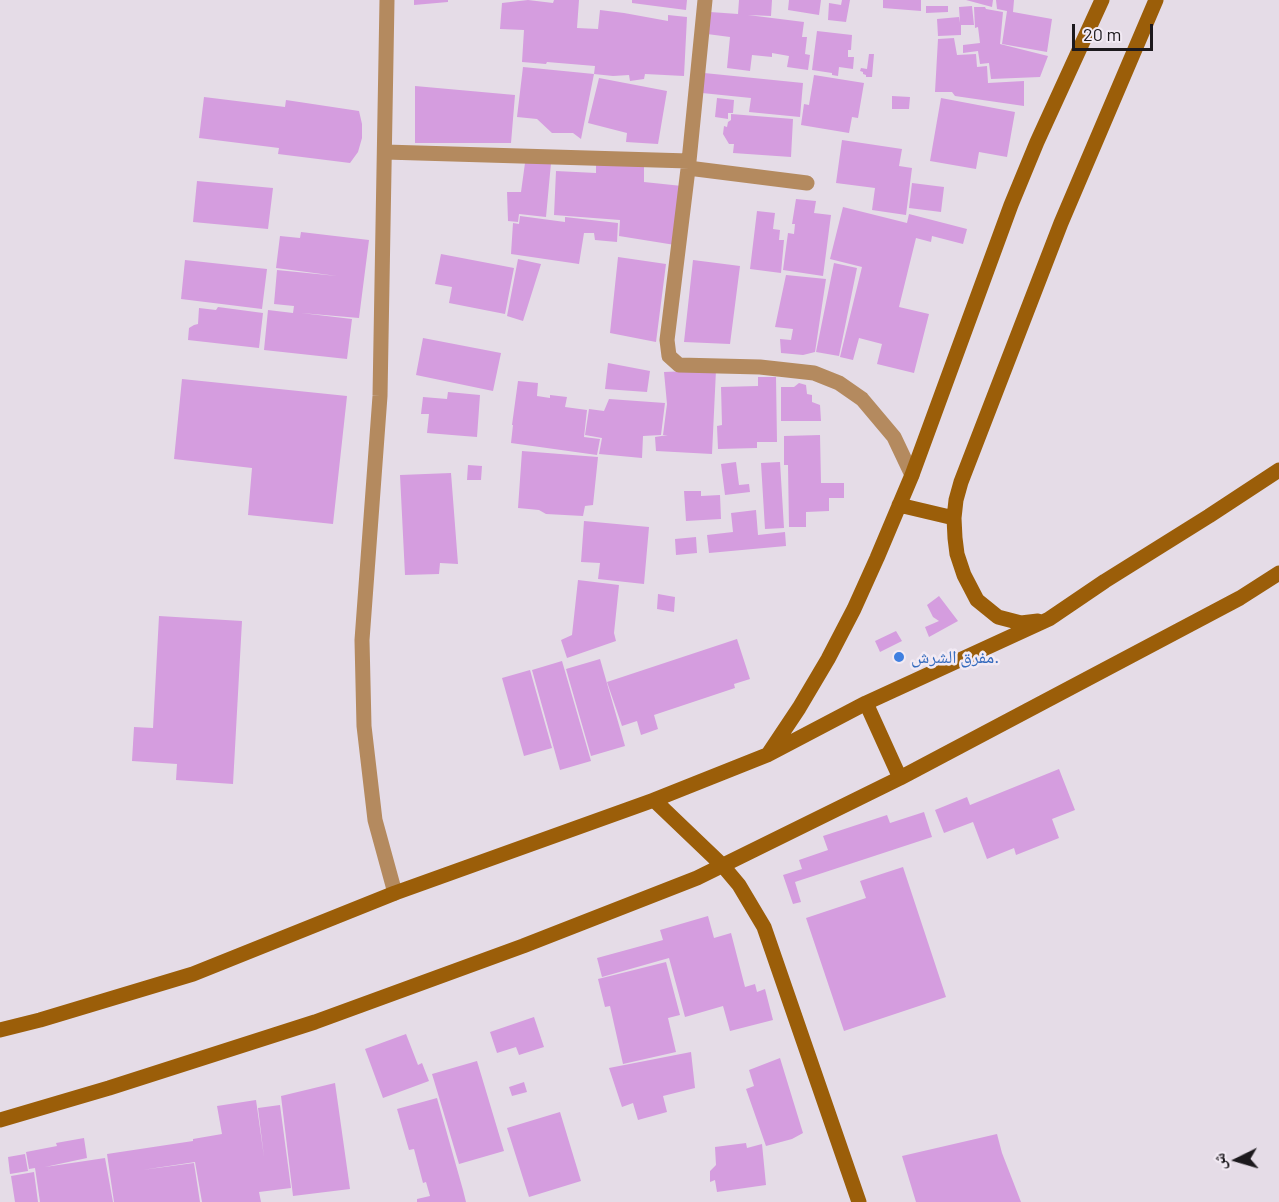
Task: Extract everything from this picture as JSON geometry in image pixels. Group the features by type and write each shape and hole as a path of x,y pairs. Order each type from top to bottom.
{"main road":[{"path":"767,755 799,708 854,609 912,475 1011,205 1101,0"},
{"path":"1049,619 1021,623 998,616 978,600 964,575 957,554 954,518 956,500 1061,223 1156,0"},
{"path":"0,1030 193,974 395,893 654,800 767,755 866,702 1049,619 1279,470"},
{"path":"899,505 954,518"},
{"path":"0,1120 109,1088 315,1022 524,946 697,878 900,778 1240,598 1279,573"},
{"path":"866,702 900,778"},
{"path":"654,800 723,866 739,885 764,927 859,1202"}],"street":[{"path":"387,0 380,396 362,640 364,726 375,820 395,893"},
{"path":"705,0 667,340 669,356 679,365 760,367 814,373 839,383 862,399 894,437 912,475"},
{"path":"385,152 688,164 807,183"}],"building":[{"path":"414,0 448,0 448,2 414,5"},
{"path":"528,0 553,3 554,0 579,0 577,28 598,29 600,10 668,21 668,15 687,17 684,76 645,74 644,79 630,81 629,75 594,74 595,66 522,62 524,30 500,29 502,3"},
{"path":"632,0 687,0 686,10 632,3"},
{"path":"739,0 772,0 771,16 748,15 804,22 802,37 807,37 805,54 810,55 808,70 787,67 789,56 772,53 772,57 752,55 750,71 727,68 730,37 707,34 710,12 738,14"},
{"path":"789,0 821,0 819,15 788,10"},
{"path":"842,0 850,0 846,22 828,20 829,3 841,5"},
{"path":"883,0 921,0 921,11 883,8"},
{"path":"966,0 993,0 992,7"},
{"path":"996,0 1014,0 1013,12 1052,19 1047,52 1002,44 1007,11 997,9"},
{"path":"926,6 948,6 948,12 926,13"},
{"path":"972,6 974,25 961,25 961,35 938,36 937,19 959,17 960,23 959,7"},
{"path":"974,7 985,7 1003,12 1000,44 1048,56 1040,77 991,79 989,63 980,64 978,51 963,53 963,45 980,43 978,27 975,28"},
{"path":"817,31 852,35 848,57 854,57 853,69 839,67 838,76 812,70"},
{"path":"954,38 957,55 976,54 977,67 987,66 988,83 1024,81 1024,106 955,96 952,92 935,92 938,39"},
{"path":"869,54 874,54 872,77 866,77 860,71 861,68 867,69"},
{"path":"523,67 594,74 581,139 573,133 552,133 537,119 517,117"},
{"path":"704,73 803,83 800,117 749,112 751,98 702,93"},
{"path":"814,75 864,83 858,118 852,117 849,133 801,125 804,104 809,105"},
{"path":"599,78 667,91 658,144 626,142 627,133 588,123"},
{"path":"415,86 515,95 511,143 415,143"},
{"path":"892,96 910,97 909,109 892,109"},
{"path":"204,97 285,107 286,100 359,111 362,138 358,152 350,163 278,154 279,148 199,138"},
{"path":"717,98 734,100 733,113 728,113 728,119 715,117"},
{"path":"941,98 1015,112 1007,157 979,152 976,169 930,161"},
{"path":"731,114 793,119 791,157 733,153 734,144 729,144 723,134 724,126 727,127 731,120"},
{"path":"842,140 902,149 899,166 912,168 906,215 872,210 875,188 836,183"},
{"path":"525,163 551,163 546,217 519,214 518,222 508,221 507,192 521,192"},
{"path":"596,164 644,165 644,182 682,186 675,245 619,236 620,220 554,215 556,171 596,173"},
{"path":"197,181 273,188 268,229 193,222"},
{"path":"912,183 944,187 941,212 909,208"},
{"path":"796,199 816,201 814,213 831,215 823,276 783,270 788,233 794,234 795,224 792,224"},
{"path":"843,207 907,223 909,214 967,229 963,244 932,236 931,242 916,238 899,307 929,314 914,373 877,364 882,344 859,338 853,360 840,357 862,267 830,259"},
{"path":"757,211 775,213 773,229 780,230 779,240 784,240 781,273 750,269"},
{"path":"520,216 565,222 565,217 618,223 617,242 595,240 594,233 584,233 579,264 511,254 513,223 519,224"},
{"path":"301,232 369,240 359,318 301,313 352,319 347,359 264,350 268,310 293,313 294,306 274,304 277,270 337,276 276,268 280,236 300,238"},
{"path":"441,254 514,268 505,314 449,303 452,287 435,284"},
{"path":"618,257 666,264 656,342 610,333"},
{"path":"518,259 541,264 523,321 507,316"},
{"path":"185,260 267,269 262,309 181,299"},
{"path":"693,260 740,266 730,344 684,342"},
{"path":"834,263 857,268 839,356 816,352"},
{"path":"786,275 826,279 815,352 803,355 781,353 780,339 791,340 793,329 775,327"},
{"path":"218,307 263,313 259,348 188,340 189,328 198,324 199,308 216,310"},
{"path":"423,338 501,353 493,391 416,375"},
{"path":"608,363 650,371 647,392 605,389"},
{"path":"716,370 712,454 656,451 655,437 668,435 663,435 667,404 664,372"},
{"path":"758,377 776,377 777,442 757,442 757,448 718,449 717,426 722,425 721,387 758,386"},
{"path":"182,379 347,396 333,524 248,515 252,468 174,459"},
{"path":"518,381 538,383 537,396 567,397 565,407 587,410 584,437 600,439 597,455 511,443"},
{"path":"799,383 806,385 807,394 812,395 812,402 820,405 821,421 781,421 781,387 794,387"},
{"path":"448,392 480,395 477,437 427,433 429,414 421,414 423,397 447,399"},
{"path":"609,399 665,403 661,435 643,436 642,458 599,454 602,438 585,435 589,409 604,411"},
{"path":"820,435 821,483 844,483 844,498 829,498 829,511 806,512 806,527 789,527 788,465 784,465 784,436"},
{"path":"522,451 598,457 593,505 585,506 583,516 546,514 539,510 518,508"},
{"path":"736,462 739,485 749,484 750,492 725,495 721,464"},
{"path":"780,462 784,528 765,529 761,463"},
{"path":"468,465 482,466 481,480 467,480"},
{"path":"451,473 458,564 440,563 439,574 405,575 400,475"},
{"path":"684,491 701,491 701,496 720,495 721,519 686,521"},
{"path":"756,510 758,535 785,532 786,546 709,553 707,535 733,532 731,513"},
{"path":"584,521 649,527 644,584 598,579 600,563 581,562"},
{"path":"696,537 697,553 676,555 675,539"},
{"path":"578,580 619,585 614,633 616,641 567,658 561,640 572,635"},
{"path":"658,594 675,597 674,612 657,609"},
{"path":"939,596 958,621 929,637 925,627 939,621 933,617 927,605"},
{"path":"159,616 242,621 233,784 176,780 177,764 132,761 134,727 153,728"},
{"path":"896,631 902,641 880,652 875,641"},
{"path":"737,639 750,679 734,684 735,688 654,715 658,729 641,735 637,721 622,726 607,682"},
{"path":"600,659 625,746 591,756 566,669"},
{"path":"562,661 591,761 560,770 532,670"},
{"path":"530,670 552,748 524,756 502,678"},
{"path":"1059,769 1075,810 1052,819 1059,838 1016,855 1014,848 987,859 973,822 944,833 935,810 967,797 970,805"},
{"path":"924,812 932,837 795,882 801,902 793,904 783,875 802,869 799,860 828,850 823,836 887,815 890,823"},
{"path":"903,867 946,997 844,1031 806,918 866,898 860,881"},
{"path":"708,916 714,938 731,933 745,987 755,984 757,992 765,989 773,1020 730,1031 723,1006 685,1017 669,958 602,977 597,958 663,940 660,930"},
{"path":"666,962 680,1015 668,1018 676,1052 623,1064 610,1006 605,1007 598,979"},
{"path":"534,1017 544,1047 519,1055 516,1047 497,1053 490,1032"},
{"path":"406,1034 418,1065 422,1063 429,1081 383,1098 365,1049"},
{"path":"691,1052 695,1088 663,1096 667,1112 638,1120 633,1103 622,1107 609,1068"},
{"path":"780,1058 803,1133 792,1139 766,1146 746,1089 754,1086 749,1070"},
{"path":"477,1061 504,1151 459,1164 432,1074"},
{"path":"524,1082 527,1092 512,1096 509,1087"},
{"path":"335,1083 350,1189 293,1196 281,1096"},
{"path":"437,1098 466,1202 417,1202 417,1199 430,1196 426,1182 423,1183 414,1149 409,1150 397,1109"},
{"path":"256,1100 264,1157 258,1108 280,1105 291,1188 259,1192 261,1202 202,1202 195,1162 142,1170 194,1163 200,1202 114,1202 107,1154 193,1141 193,1139 222,1134 217,1106"},
{"path":"560,1112 581,1181 529,1197 507,1128"},
{"path":"997,1134 1021,1202 916,1202 902,1156"},
{"path":"84,1138 87,1158 45,1167 105,1158 113,1202 40,1202 35,1168 29,1169 26,1152"},
{"path":"746,1143 747,1148 762,1144 766,1185 717,1192 715,1180 710,1182 710,1171 716,1165 715,1147"},
{"path":"25,1154 28,1171 10,1174 8,1157"},
{"path":"34,1172 38,1202 15,1202 11,1176"}],"place":[{"name":"مفرق الشرش.","path":"899,657"}]}
